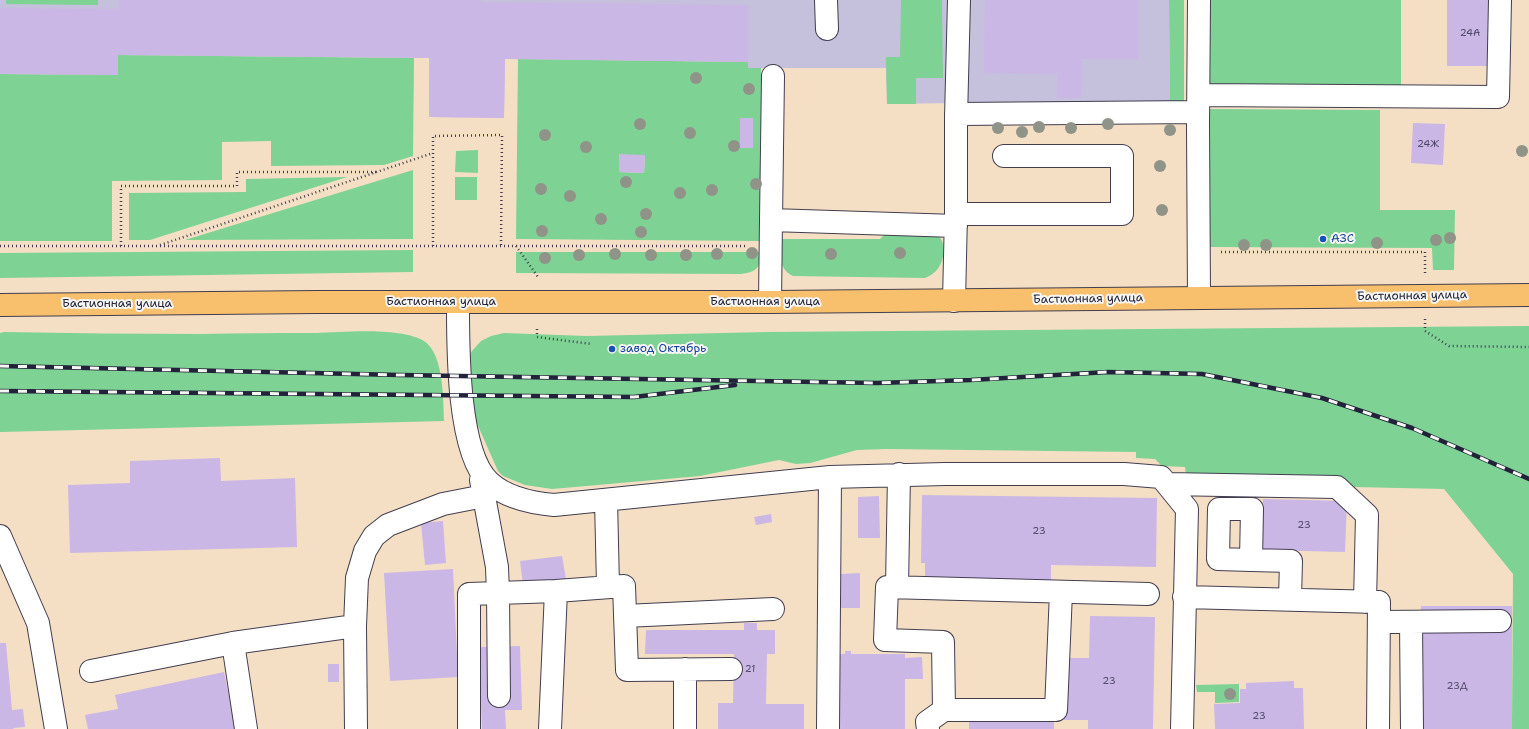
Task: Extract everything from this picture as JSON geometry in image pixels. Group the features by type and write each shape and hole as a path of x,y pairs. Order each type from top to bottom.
{"main road":[{"name":"Бастионная улица","path":"0,305 954,301 1529,295"}],"lane":[{"path":"826,0 827,29"},
{"path":"954,301 959,0"},
{"path":"1199,0 1199,298"},
{"path":"956,114 1199,104 1498,97 1500,0"},
{"path":"770,302 773,76"},
{"path":"771,220 956,220 1122,214 1122,156 1004,156"},
{"path":"458,302 458,359 464,420 480,471 497,567 499,696"},
{"path":"480,471 488,481 499,490 534,503 554,505 830,477 899,474 1124,474 1161,477 1187,509 1182,729"},
{"path":"897,588 899,474"},
{"path":"828,729 830,477"},
{"path":"1167,484 1336,487 1367,514 1365,602"},
{"path":"356,729 355,626 358,578 365,551 374,536 388,525 443,504 484,496"},
{"path":"606,500 608,586"},
{"path":"0,536 38,623 56,729"},
{"path":"1251,560 1290,561 1290,599"},
{"path":"469,729 469,594 498,594 624,586 627,670 730,669"},
{"path":"944,710 943,642 885,640 887,587 1148,594"},
{"path":"550,729 556,591"},
{"path":"928,729 927,722 944,710 1056,710 1061,592"},
{"path":"1184,597 1379,602 1378,729"},
{"path":"625,616 773,609"},
{"path":"1378,622 1500,621"},
{"path":"1411,622 1412,729"},
{"path":"91,672 233,643 355,626"},
{"path":"233,643 246,729"},
{"path":"685,670 685,729"}],"path":[{"path":"433,246 433,136 502,135 501,246"},
{"path":"157,246 433,154"},
{"path":"121,246 121,186 237,186 237,172 377,172"},
{"path":"0,246 770,247"},
{"path":"516,246 538,276"},
{"path":"537,329 537,337 592,344"}],"shaded area":[{"path":"0,0 1169,0 1170,105 957,103 887,104 886,68 748,68 748,62 505,59 504,118 429,117 429,58 118,55 118,75 0,74"}],"green space":[{"path":"6,0 98,0 98,5 6,4"},
{"path":"901,0 942,0 943,78 916,78 916,104 887,104 886,57 900,57"},
{"path":"1169,0 1184,0 1184,105 1170,105"},
{"path":"1209,0 1401,0 1401,85 1209,85"},
{"path":"118,55 414,58 413,156 384,165 271,166 271,141 222,142 222,180 112,181 112,241 0,241 0,74 118,75"},
{"path":"518,59 748,62 748,68 761,68 761,241 516,239","holes":["740,118 753,118 753,148 740,147","619,155 645,155 644,173 619,172"]},
{"path":"1209,109 1380,110 1380,210 1455,210 1454,270 1433,270 1432,248 1209,247"},
{"path":"478,150 478,173 455,172 456,151"},
{"path":"413,170 413,239 185,240"},
{"path":"347,177 150,240 129,240 129,193 246,192 246,179"},
{"path":"455,177 477,177 477,200 455,200"},
{"path":"888,231 938,235 943,243 944,253 936,271 925,278 793,276 788,273 782,265 780,239 880,239"},
{"path":"413,250 413,272 0,278 0,253"},
{"path":"516,252 761,252 759,265 757,268 751,272 741,274 516,273"},
{"path":"1529,326 1529,729 1512,729 1513,574 1444,489 1354,487 1345,479 1186,476 1185,467 1162,466 1155,459 1136,458 1136,452 887,449 857,450 810,463 796,464 779,460 700,476 552,489 525,485 503,476 498,471 475,419 468,357 481,341 491,336 504,333 586,336 768,332"},
{"path":"372,331 401,334 424,341 431,347 439,366 443,389 444,421 0,432 0,333 201,334"},
{"path":"1239,684 1239,702 1215,703 1215,692 1197,692 1196,685"}],"building":[{"path":"119,0 481,0 481,2 748,5 748,62 505,59 504,118 429,117 430,58 118,55 118,75 0,74 0,8 119,9"},
{"path":"985,0 1138,0 1138,59 1082,59 1081,98 1057,98 1058,74 984,73"},
{"path":"1447,0 1494,0 1493,66 1447,66"},
{"path":"740,118 753,118 753,148 740,148"},
{"path":"1413,123 1445,124 1443,165 1411,163"},
{"path":"619,154 645,155 644,173 619,172"},
{"path":"220,458 221,481 295,478 297,547 70,553 68,485 130,483 130,461"},
{"path":"922,495 1157,498 1156,567 1051,565 1051,580 925,578 925,563 921,563"},
{"path":"879,496 880,538 858,538 858,497"},
{"path":"1263,499 1347,501 1345,552 1262,550"},
{"path":"771,514 772,522 756,525 754,517"},
{"path":"443,521 446,563 425,565 421,523"},
{"path":"562,556 566,579 523,584 520,561"},
{"path":"453,569 458,677 390,681 384,573"},
{"path":"860,573 860,608 840,608 840,574"},
{"path":"1421,606 1512,606 1512,729 1403,729 1421,644"},
{"path":"1090,616 1155,617 1153,729 1088,729 1088,720 1064,720 1065,658 1089,658"},
{"path":"744,623 757,623 757,630 775,630 775,654 767,654 766,704 804,704 804,729 718,729 718,703 733,703 734,654 645,654 646,630 744,630"},
{"path":"0,643 6,643 12,710 23,709 25,727 0,729"},
{"path":"520,646 522,710 505,710 506,729 482,729 479,647"},
{"path":"845,651 851,651 851,654 905,654 905,658 922,657 923,679 905,679 905,729 840,729 840,654 845,654"},
{"path":"328,664 339,664 339,682 328,682"},
{"path":"224,672 236,729 88,729 85,715 118,709 115,695"},
{"path":"1294,681 1294,688 1303,688 1304,729 1215,729 1214,704 1240,703 1240,689 1246,689 1246,683"},
{"path":"969,721 1054,721 1054,729 969,729"}],"railway":[{"path":"0,366 400,375 877,383 971,380 1108,372 1202,374 1322,398 1412,428 1529,479"},
{"path":"0,391 634,397 735,385"}],"place":[{"name":"АЗС","path":"1323,239"},
{"name":"завод Октябрь","path":"612,349"}]}
